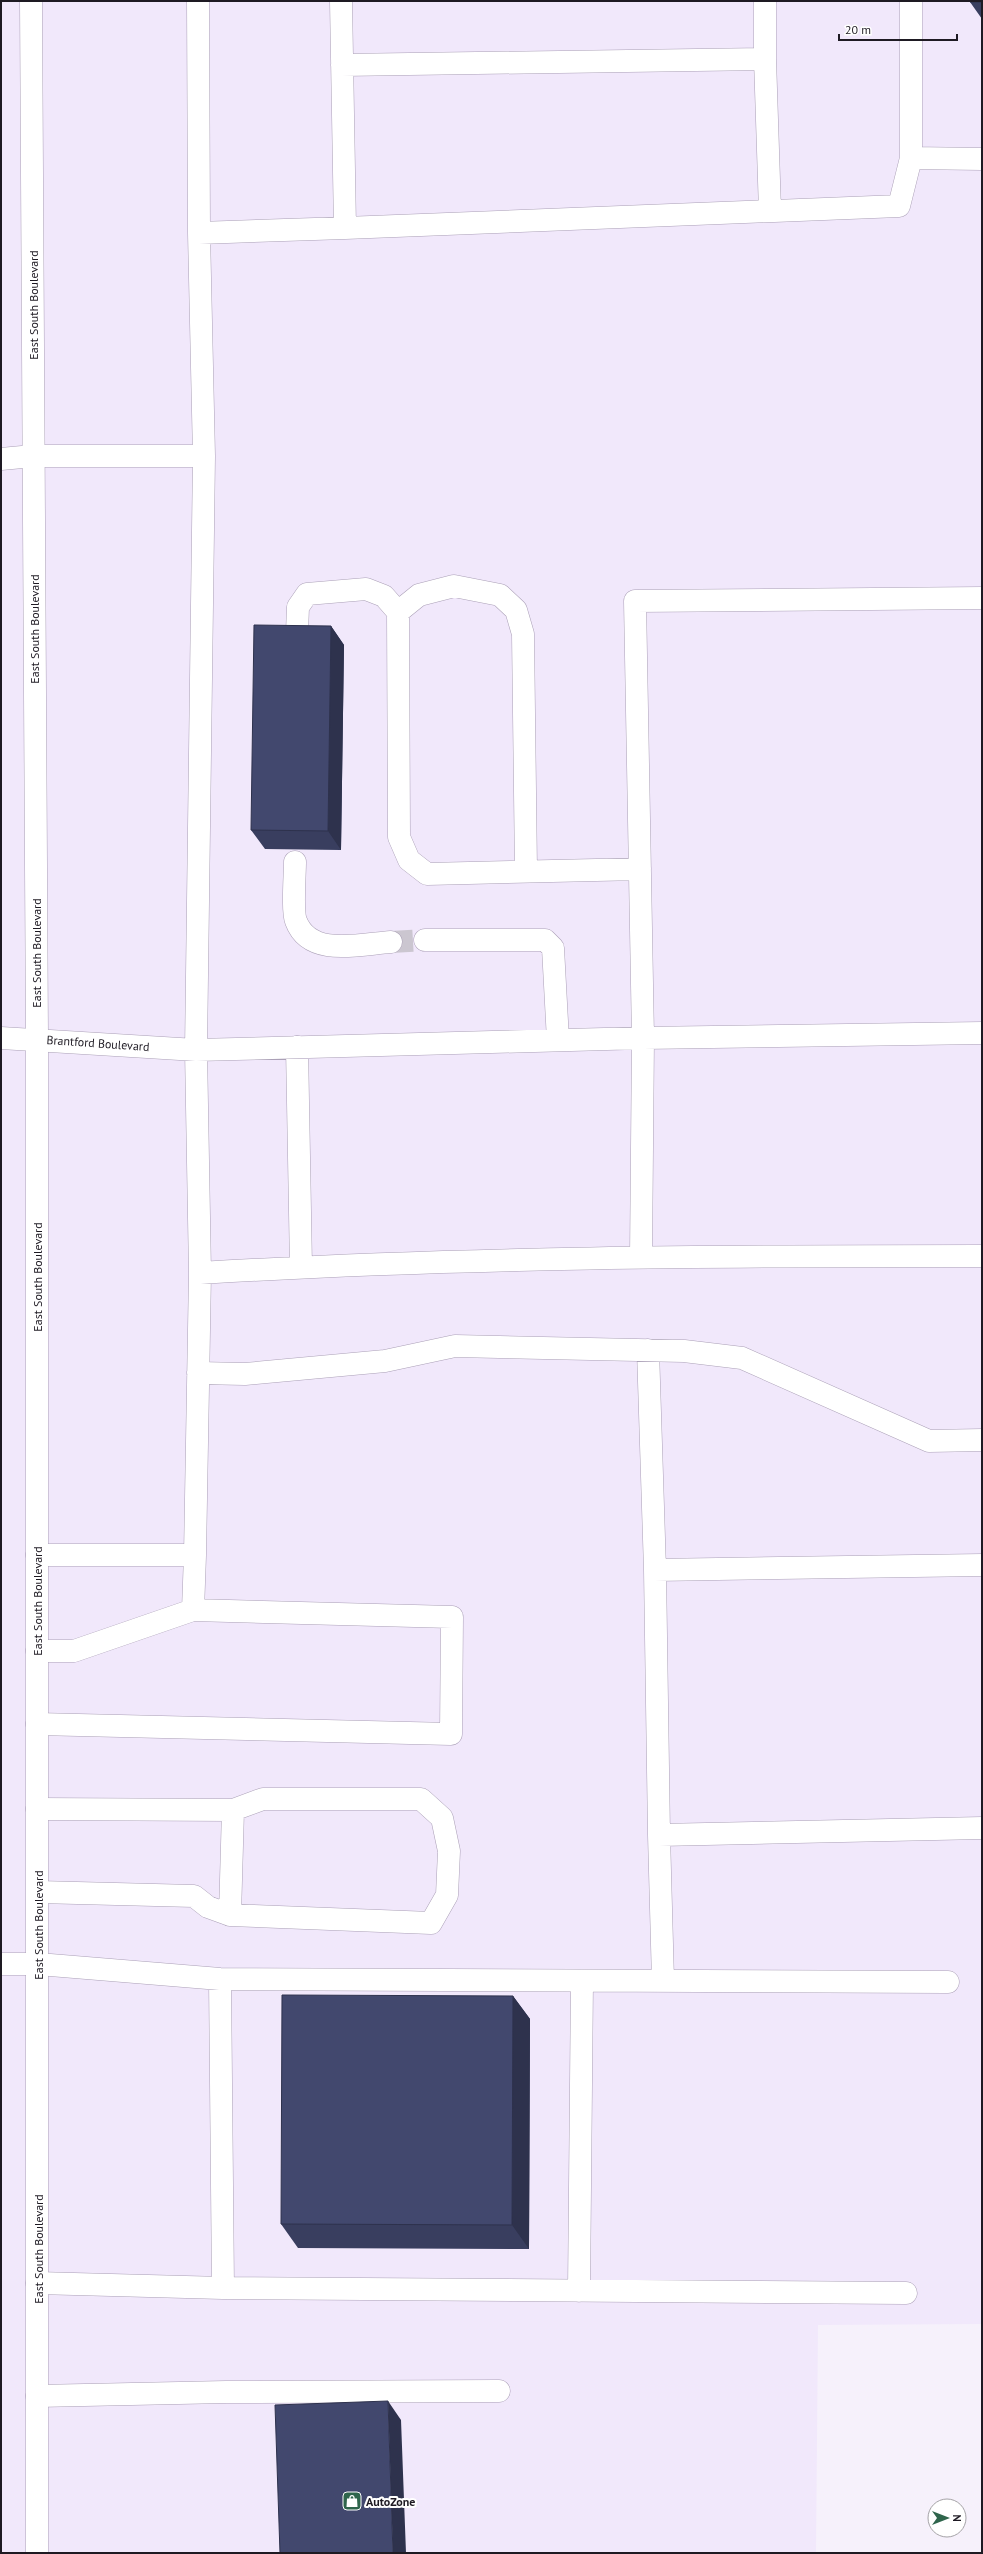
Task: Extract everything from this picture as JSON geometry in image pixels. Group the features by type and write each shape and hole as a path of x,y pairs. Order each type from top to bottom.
{"main road":[{"name":"East South Boulevard","path":"31,1 37,1039 37,2553"},
{"path":"193,1610 200,1273 196,1050 204,456 199,233 198,1"},
{"path":"341,1 345,228"},
{"path":"765,1 765,60 770,211"},
{"path":"199,233 899,206 911,158 911,1"},
{"path":"342,65 765,60"},
{"path":"911,158 982,159"},
{"path":"1,459 34,456 204,456"},
{"path":"398,612 419,595 454,586 500,595 516,610 523,634 526,872"},
{"path":"297,632 298,607 306,594 366,589 384,596 398,612 399,837 409,860 427,874 640,869"},
{"path":"641,1257 643,1038 635,601 982,598"},
{"path":"295,862 295,920 307,938 324,946 390,942"},
{"path":"425,940 545,940 553,948 558,1040"},
{"name":"Brantford Boulevard","path":"1,1038 37,1039 196,1050 643,1038 982,1033"},
{"path":"297,1047 301,1267"},
{"path":"200,1273 301,1267 641,1257 982,1256"},
{"path":"198,1373 245,1374 385,1361 455,1346 684,1351 742,1358 929,1441 982,1440"},
{"path":"648,1350 655,1570 663,1981"},
{"path":"37,1555 195,1555"},
{"path":"655,1570 982,1565"},
{"path":"37,1651 74,1651 193,1610 452,1617 451,1734 37,1724"},
{"path":"37,1809 233,1810 263,1799 421,1799 442,1818 449,1851 447,1895 431,1922 230,1915 208,1908 194,1896 38,1892"},
{"path":"230,1915 233,1810"},
{"path":"659,1835 982,1828"},
{"path":"1,1964 38,1964 220,1979 948,1982"},
{"path":"220,1979 223,2288"},
{"path":"579,2291 582,1981"},
{"path":"37,2282 223,2288 906,2293"},
{"path":"37,2396 234,2392 499,2391"}],"shaded area":[{"path":"1,1 982,1 982,2324 818,2325 816,2553 1,2553"}],"building":[{"path":"982,1 982,2 970,2"},
{"path":"254,625 331,626 328,831 251,830"},
{"path":"282,1995 513,1996 512,2225 281,2224"},
{"path":"388,2401 393,2553 280,2553 275,2405"}],"tunnel":[{"path":"391,942 425,940"}],"place":[{"name":"AutoZone","path":"352,2501"}]}
